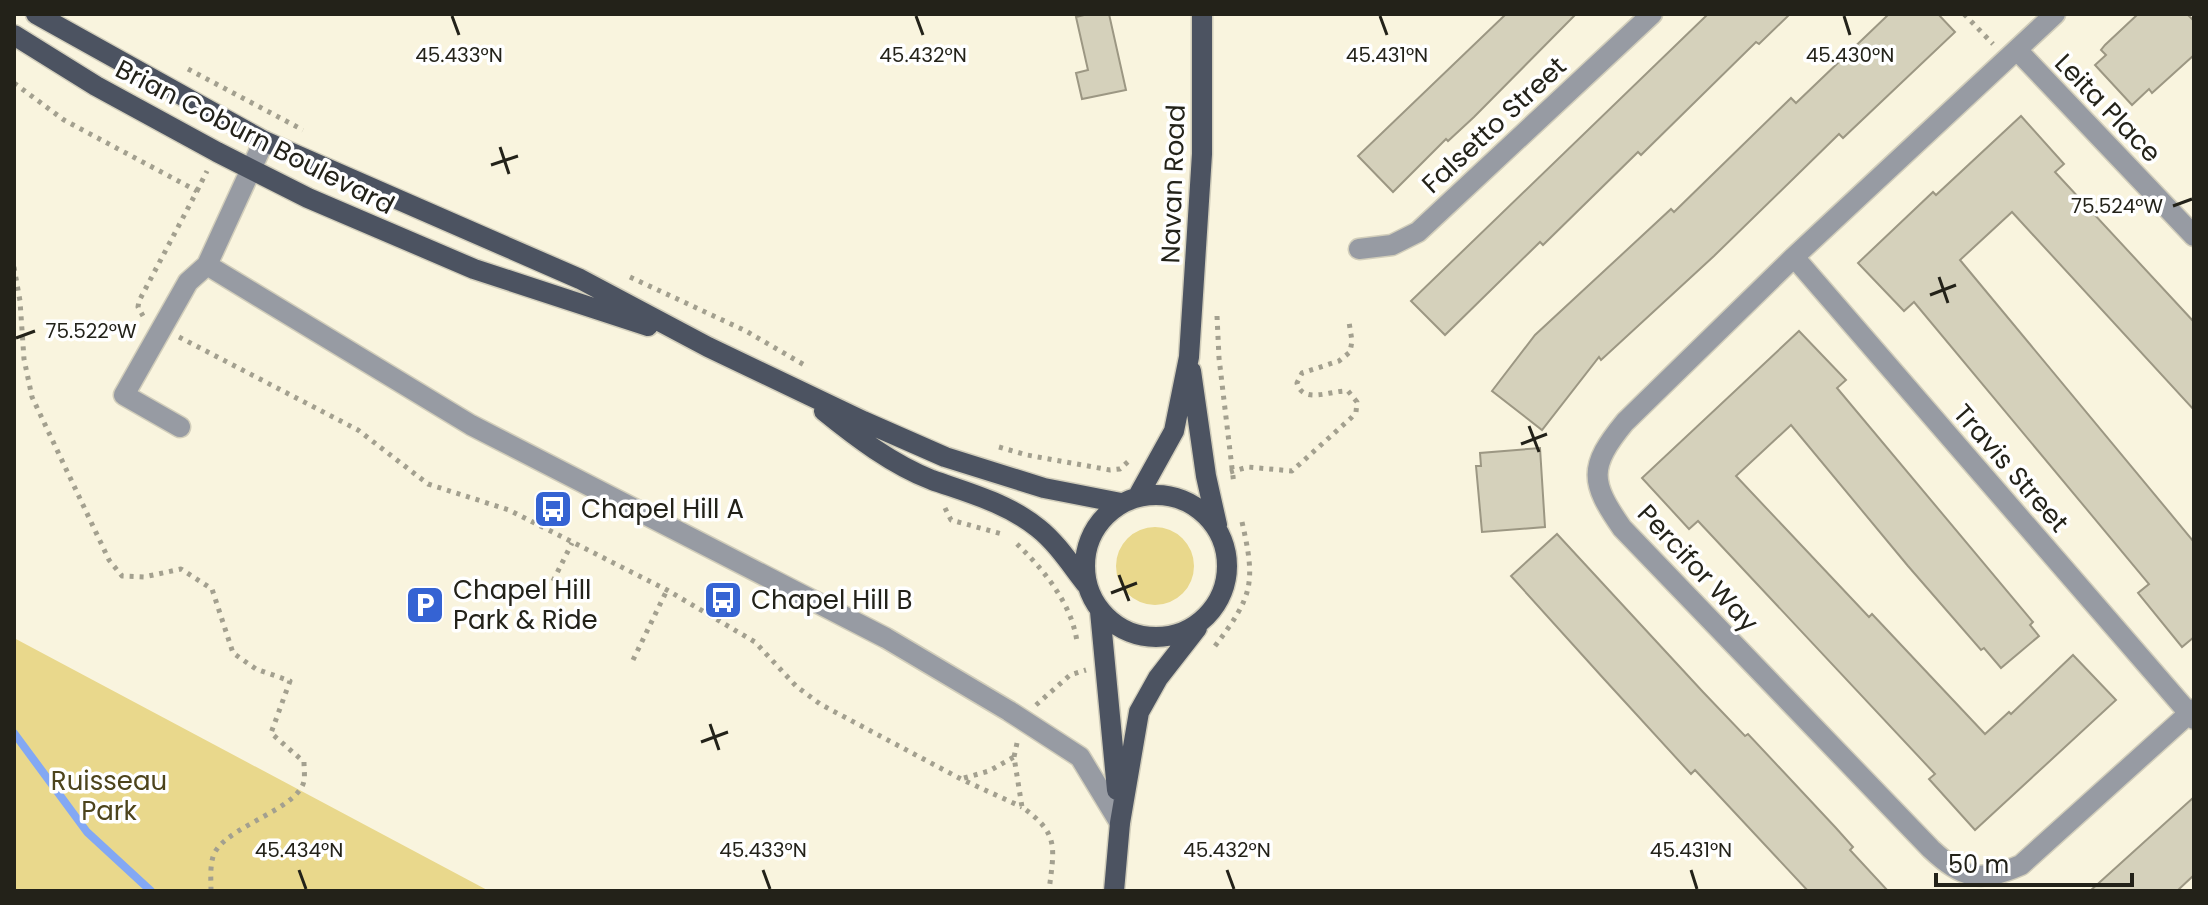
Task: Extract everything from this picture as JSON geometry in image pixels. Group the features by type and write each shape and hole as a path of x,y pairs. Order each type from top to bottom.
{"main road":[{"name":"Brian Coburn Boulevard","path":"36,14 264,141 580,279 802,393 945,457 1044,488 1130,500"},
{"name":"Navan Road","path":"1130,500 1174,431 1189,357 1202,154 1202,14"},
{"name":"Brian Coburn Boulevard","path":"14,35 96,86 308,198 474,269 708,347"},
{"name":"Navan Road","path":"1189,357 1206,476 1218,529"},
{"name":"Brian Coburn Boulevard","path":"802,393 855,436 897,461 930,479 994,502 1039,529 1087,585"},
{"path":"1114,891 1120,823 1139,712 1174,655 1207,616 1219,601 1226,583 1227,555 1218,529 1206,514 1192,503 1175,496 1157,494 1130,500 1100,520 1089,540 1084,562 1087,585 1100,611 1115,625 1133,634 1153,638 1173,636 1192,628 1207,616"},
{"path":"1100,611 1120,823"}],"street":[{"name":"Falsetto Street","path":"1359,249 1392,245 1418,232 1652,14"},
{"name":"Percifor Way","path":"2055,14 1794,257 1636,410 1609,441 1597,467 1597,485 1622,528 1931,849 1950,867 1970,877 1997,876 2021,865 2192,714"},
{"name":"Leita Place","path":"2012,55 2194,236"},
{"path":"180,427 124,395 188,282 207,265 264,141"},
{"name":"Travis Street","path":"1794,257 2192,714"},
{"path":"207,265 471,425 886,638 1027,722 1080,757 1120,823"}],"path":[{"path":"1964,14 2012,55"},
{"path":"184,67 315,136"},
{"path":"14,83 64,120 197,191 139,301 139,312 152,322"},
{"path":"14,267 24,359 32,397 109,560 122,576 144,577 181,569 212,589 233,653 256,669 290,681 271,733 304,762 304,783 292,799 238,831 216,850 211,891"},
{"path":"623,274 746,331 809,367"},
{"path":"1216,301 1219,358 1235,496"},
{"path":"1232,472 1248,467 1292,471 1356,412 1357,402 1348,391 1305,395 1299,391 1297,383 1302,373 1339,361 1350,352 1349,322"},
{"path":"175,335 358,430 428,484 509,510 667,590 755,642 796,686 820,704 961,779 1022,807 1045,826 1053,841 1049,891"},
{"path":"989,444 1027,455 1110,470 1120,469 1134,455"},
{"path":"1209,654 1237,617 1251,578 1250,556 1239,511"},
{"path":"951,520 1006,535 1019,545 1060,596 1075,626 1081,671 1070,675 1044,697 1027,722 1014,757 1022,807"},
{"path":"553,581 572,543"},
{"path":"633,660 667,590"},
{"path":"961,779 989,771 1014,757"}],"green space":[{"path":"1147,527 1163,527 1177,533 1188,544 1194,566 1188,588 1177,599 1163,605 1147,605 1133,599 1122,588 1116,574 1116,558 1122,544 1133,533"},
{"name":"Ruisseau Park","path":"14,638 489,891 14,891"}],"building":[{"path":"1109,14 1126,90 1082,99 1076,73 1088,70 1076,17"},
{"path":"1506,14 1576,14 1474,117 1448,141 1446,139 1393,192 1358,156"},
{"path":"1708,14 1790,14 1759,44 1756,42 1641,155 1638,152 1543,245 1540,242 1445,335 1411,301"},
{"path":"1889,14 1938,14 1955,32 1843,138 1839,134 1601,360 1599,357 1542,430 1492,391 1535,335 1671,209 1674,212 1791,98 1796,103"},
{"path":"2138,14 2187,14 2194,21 2194,55 2152,93 2149,89 2132,105 2095,65 2106,55 2101,50 2105,45"},
{"path":"2021,116 2064,164 2055,172 2194,322 2194,410 2012,212 1960,260 2194,542 2194,637 2182,647 2138,593 2149,584 1914,302 1904,311 1858,263 1933,192 1936,195"},
{"path":"1799,331 1846,380 1837,388 2033,622 2030,625 2039,636 2001,668 1984,648 1981,650 1908,566 1791,425 1736,476 1985,734 2009,712 2011,714 2073,655 2116,700 1975,830 1929,779 1935,774 1698,521 1689,529 1642,478"},
{"path":"1540,448 1545,527 1482,532 1476,466 1481,466 1480,453"},
{"path":"1557,534 1703,692 1745,736 1748,734 1836,828 1853,847 1850,850 1888,891 1808,891 1695,770 1691,774 1511,576"},
{"path":"2194,797 2194,875 2177,891 2090,891"}],"waterway":[{"path":"14,733 87,832 151,891"}],"place":[{"name":"Chapel Hill A","path":"553,509"},
{"name":"Chapel Hill B","path":"723,600"},
{"name":"Chapel Hill Park & Ride","path":"425,605"}]}
